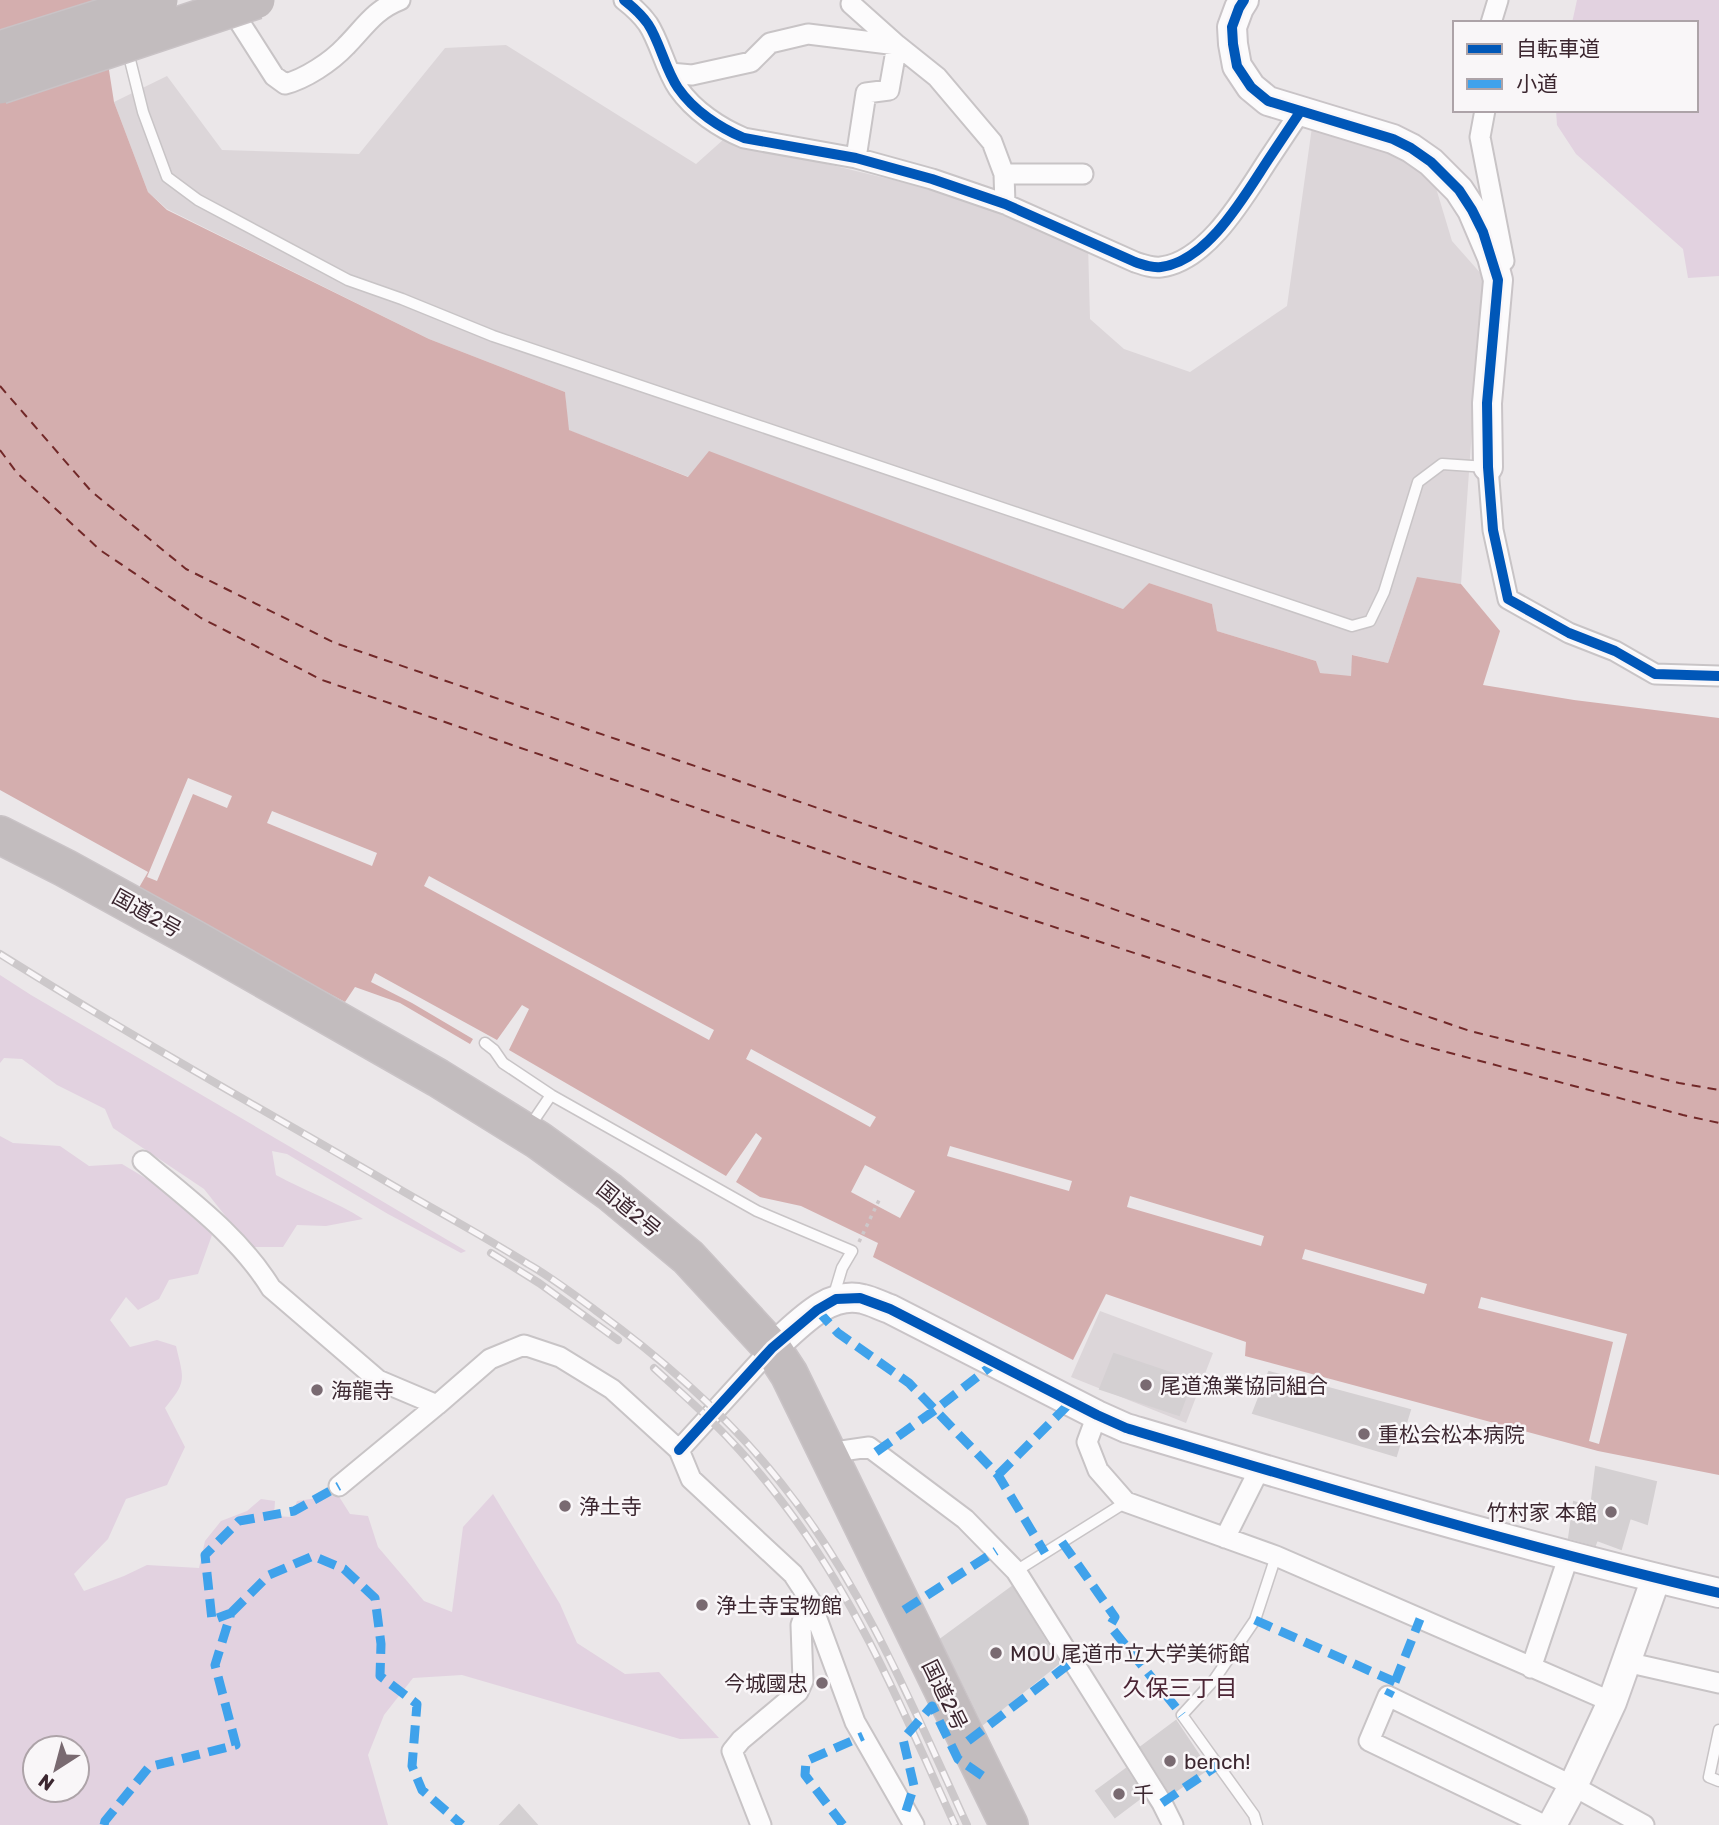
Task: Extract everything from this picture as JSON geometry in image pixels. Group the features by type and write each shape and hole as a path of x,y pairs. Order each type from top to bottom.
{"highway":[{"path":"0,50 159,0"},
{"path":"0,85 256,0"},
{"name":"国道2号","path":"0,835 194,939 438,1078 526,1132 610,1192 688,1257 772,1348 789,1374 1009,1825"}],"street":[{"path":"225,0 274,76 285,84 298,80 336,55 380,9 400,0"},
{"path":"624,0 649,25 679,90 720,126 733,133 744,138 856,158 906,172 1005,204 1152,268 1183,260 1227,221 1300,112"},
{"path":"1244,0 1232,27 1233,44 1237,66 1251,87 1268,101 1393,139 1411,148 1431,162 1460,190 1488,244 1498,280 1487,403 1488,467 1493,530 1508,599 1569,633 1615,651 1655,674 1719,676"},
{"path":"1492,21 1498,0"},
{"path":"851,4 937,77 992,142 1003,174 1005,204"},
{"path":"670,73 692,75 751,62 770,43 808,34 897,45"},
{"path":"856,158 866,93 889,90 897,45"},
{"path":"1485,112 1480,137 1506,270 1498,280"},
{"path":"1003,174 1083,174"},
{"path":"143,1161 224,1229 265,1277 271,1288 377,1380 437,1405"},
{"path":"679,1451 772,1348 817,1310 831,1302 860,1298 890,1309 1126,1428 1443,1521 1719,1593"},
{"path":"340,1486 490,1359 524,1345 560,1357 612,1388 679,1451 691,1479 793,1574 810,1600 855,1722 914,1825"},
{"path":"1097,1415 1087,1442 1098,1470 1126,1502 1276,1556 1612,1703"},
{"path":"828,1453 869,1447 965,1519 1016,1571 1162,1802 1172,1825"},
{"path":"1225,1538 1260,1468"},
{"path":"1531,1668 1569,1555"},
{"path":"1552,1825 1612,1703 1656,1578"},
{"path":"761,1825 732,1751 741,1740 798,1692 803,1681 800,1625 810,1600"},
{"path":"1626,1662 1719,1683"},
{"path":"1544,1825 1369,1741 1388,1696 1573,1786 1644,1825"}],"lane":[{"path":"116,0 122,25"},
{"path":"125,37 143,112 167,177 198,200 348,280 493,335 1352,626 1370,621 1384,592 1418,482 1442,464 1488,467"},
{"path":"485,1042 494,1049 503,1063 551,1095 757,1211 852,1251 842,1268 831,1302"},
{"path":"526,1132 551,1095"},
{"path":"1016,1571 1126,1502"},
{"path":"1257,1825 1254,1815 1182,1715 1214,1680 1255,1620 1276,1556"},
{"path":"1719,1730 1709,1777 1719,1781"}],"path":[{"path":"860,1241 881,1196"}],"shaded area":[{"path":"0,0 98,0 114,102 148,192 167,210 429,339 565,392 569,430 688,477 709,451 1123,609 1149,583 1212,604 1217,631 1316,661 1320,673 1351,676 1352,655 1388,663 1417,577 1461,584 1500,631 1483,685 1574,700 1719,718 1719,1475 1598,1451 1245,1356 1246,1342 1106,1294 1073,1360 873,1257 878,1243 801,1206 760,1197 736,1182 762,1138 756,1133 726,1176 509,1050 529,1009 522,1005 497,1040 375,973 371,982 473,1039 470,1044 400,1003 355,987 345,1002 137,891 148,872 0,790"},
{"path":"1577,0 1719,0 1719,276 1688,278 1683,249 1576,154 1557,125 1556,112 1698,112 1698,21 1572,21"},
{"path":"506,45 696,164 724,139 976,200 1088,244 1090,319 1124,349 1190,372 1287,306 1312,127 1395,152 1433,178 1452,241 1483,276 1461,584 1417,578 1388,663 1353,655 1351,677 1319,673 1316,661 1217,631 1212,604 1149,583 1123,609 709,452 689,477 568,430 565,392 429,339 167,209 148,192 114,102 167,76 222,150 359,154 445,48"},
{"path":"0,975 466,1251 461,1253 388,1214 287,1154 272,1151 276,1175 363,1219 326,1226 297,1225 283,1247 250,1247 204,1189 113,1128 105,1109 57,1085 22,1059 4,1058 0,1063"},
{"path":"0,1136 13,1143 60,1146 89,1166 122,1164 177,1197 212,1235 198,1274 169,1280 159,1299 138,1310 126,1297 110,1320 130,1347 157,1340 176,1346 182,1380 165,1408 185,1447 167,1485 126,1499 108,1539 74,1574 84,1591 147,1565 199,1568 205,1541 221,1521 247,1511 261,1499 275,1501 274,1516 292,1517 297,1501 338,1495 350,1514 368,1516 378,1547 424,1601 452,1612 463,1527 493,1494 560,1604 577,1643 625,1674 659,1672 719,1738 680,1739 462,1675 413,1678 384,1715 368,1755 388,1825 0,1825"},
{"path":"1100,1311 1213,1353 1186,1423 1071,1377"}],"pier":[{"path":"188,778 232,796 227,808 193,794 157,881 147,877"},
{"path":"272,811 377,853 372,866 267,823"},
{"path":"429,876 714,1030 709,1040 424,886"},
{"path":"751,1049 876,1117 870,1127 746,1059"},
{"path":"950,1146 1072,1181 1069,1191 947,1156"},
{"path":"865,1165 915,1191 900,1218 851,1192"},
{"path":"1130,1196 1264,1236 1261,1246 1127,1207"},
{"path":"1305,1249 1427,1284 1424,1294 1302,1259"},
{"path":"1481,1297 1627,1334 1599,1444 1589,1441 1613,1342 1478,1308"}],"building":[{"name":"尾道漁業協同組合","path":"1114,1354 1192,1380 1179,1415 1100,1389"},
{"name":"重松会松本病院","path":"1269,1372 1410,1410 1396,1456 1253,1413"},
{"name":"竹村家 本館","path":"1596,1467 1656,1482 1647,1524 1630,1518 1621,1549 1597,1540 1595,1545 1569,1538 1574,1502 1591,1507"},
{"name":"MOU 尾道市立大学美術館","path":"1012,1587 1059,1663 983,1724 941,1639"},
{"name":"bench!","path":"1176,1721 1208,1769 1171,1794 1141,1747"},
{"name":"千","path":"1126,1769 1143,1796 1115,1817 1096,1791"},
{"path":"519,1805 537,1825 500,1825"}],"ferry route":[{"path":"0,386 91,491 186,569 335,643 1470,1031 1679,1083 1719,1090"},
{"path":"0,450 17,473 100,550 201,618 322,680 863,865 1409,1042 1719,1123"}],"railway":[{"path":"0,954 537,1269 621,1329 694,1390 761,1458 810,1522 837,1563 884,1648 967,1825"},
{"path":"491,1253 539,1283 618,1340"},
{"path":"654,1368 739,1449 815,1547 860,1624 955,1825"}],"marked path":[{"path":"817,1310 838,1333 909,1383 998,1475 1045,1553"},
{"path":"876,1452 995,1363"},
{"path":"998,1475 1072,1401"},
{"path":"104,1825 149,1767 236,1745 215,1665 231,1613 212,1620 205,1555 239,1521 294,1511 339,1486"},
{"path":"1062,1542 1115,1617 1110,1626 1182,1715"},
{"path":"904,1610 996,1551"},
{"path":"231,1613 269,1575 313,1556 344,1569 375,1598 381,1644 380,1676 417,1704 412,1766 422,1790 462,1825"},
{"path":"1395,1682 1420,1619"},
{"path":"1255,1620 1395,1682 1388,1696"},
{"path":"968,1741 1073,1661"},
{"path":"906,1811 914,1786 903,1739 932,1706 958,1759 987,1779"},
{"path":"843,1825 805,1775 806,1761 863,1736"},
{"path":"1162,1803 1218,1765"}],"cycle path":[{"path":"624,0 648,24 673,81 684,96 708,118 735,134 744,138 856,158 932,179 1005,204 1151,267 1178,262 1210,239 1238,206 1300,112"},
{"path":"1244,0 1232,27 1233,44 1237,66 1251,87 1268,101 1393,139 1411,148 1431,162 1459,190 1483,232 1498,280 1487,403 1488,467 1493,530 1508,599 1569,633 1615,651 1655,674 1719,676"},
{"path":"679,1450 772,1348 817,1310 836,1299 860,1298 890,1309 1126,1428 1495,1536 1719,1593"}],"place":[{"name":"尾道漁業協同組合","path":"1146,1385"},
{"name":"海龍寺","path":"317,1390"},
{"name":"重松会松本病院","path":"1364,1434"},
{"name":"浄土寺","path":"565,1506"},
{"name":"竹村家 本館","path":"1611,1512"},
{"name":"浄土寺宝物館","path":"702,1605"},
{"name":"MOU 尾道市立大学美術館","path":"996,1653"},
{"name":"今城國忠","path":"822,1683"},
{"name":"bench!","path":"1170,1761"},
{"name":"千","path":"1119,1794"}],"district":[{"name":"久保三丁目","path":"1180,1688"}]}
